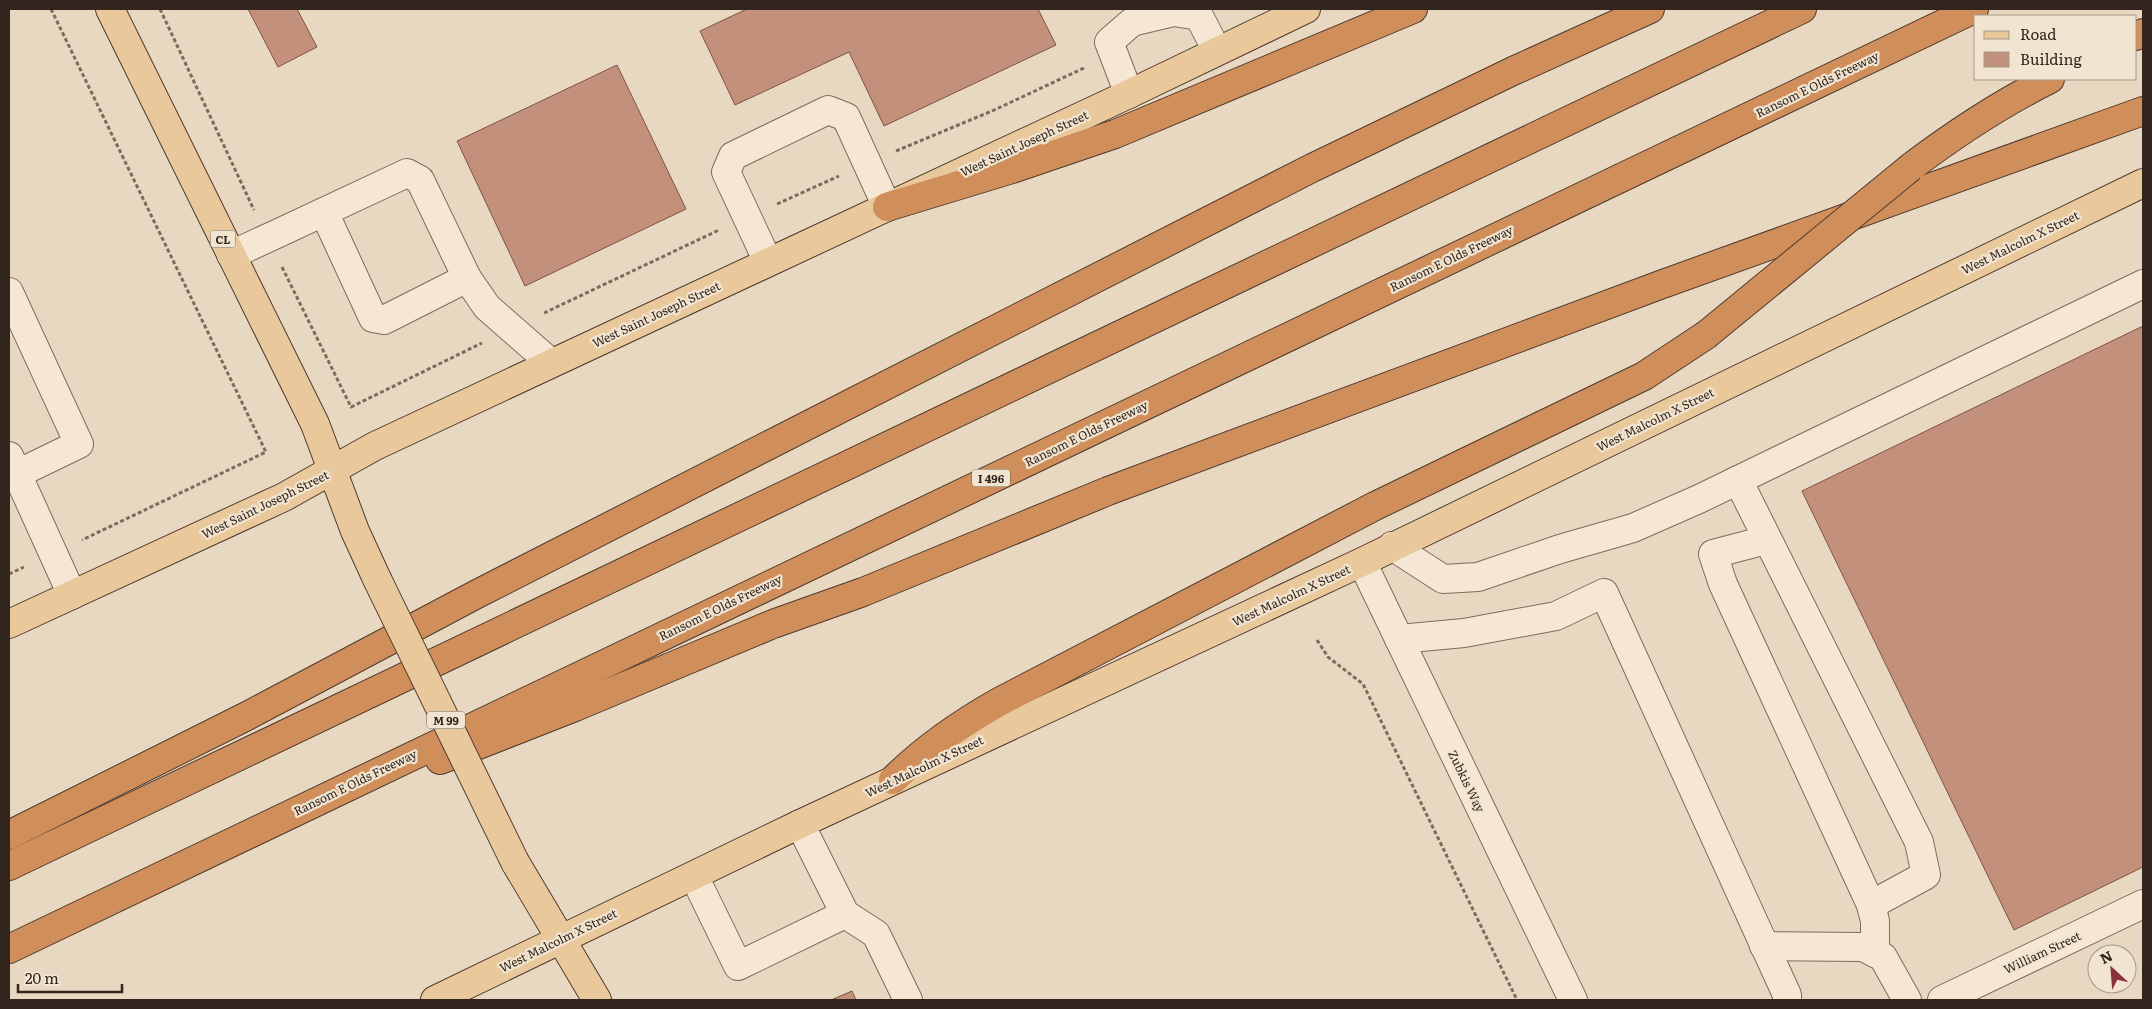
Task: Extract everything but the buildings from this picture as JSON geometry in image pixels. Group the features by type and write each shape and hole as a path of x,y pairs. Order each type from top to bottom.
{"highway":[{"path":"887,207 1021,166 1115,134 1413,9"},
{"path":"9,834 245,717 477,594 1303,172 1513,71 1650,9"},
{"path":"9,866 1802,9"},
{"name":"Ransom E Olds Freeway","path":"9,949 216,848 1974,9"},
{"path":"893,780 936,742 992,706 1375,506 1644,376 1706,334 1911,167 2007,100 2048,80"},
{"path":"216,848 575,707 773,624 863,592 1108,491 1651,289 2143,111"}],"main road":[{"name":"CL","path":"110,9 315,424 332,470"},
{"name":"West Saint Joseph Street","path":"11,617 72,595 284,497 376,446 1129,94 1306,9"},
{"name":"West Malcolm X Street","path":"435,1000 893,780 1362,562 2143,183"},
{"name":"M 99","path":"332,470 355,532 515,862 562,938 597,1000"}],"lane":[{"path":"1129,94 1109,42 1128,15 1174,12 1199,16 1217,51"},
{"path":"768,262 726,172 732,156 828,110 846,117 887,207"},
{"path":"231,255 408,173 420,180 467,278 487,307 551,363"},
{"path":"324,212 373,318 384,320 467,278"},
{"path":"1392,546 1444,580 1478,577 1560,549 1633,528 1738,480 2143,284"},
{"path":"9,292 79,444 13,465 72,595"},
{"path":"1738,480 1766,540 1919,842 1926,875 1871,905"},
{"path":"1766,540 1713,554 1723,584 1871,905 1875,921 1875,953"},
{"name":"Zubkis Way","path":"1362,562 1573,1000"},
{"path":"1398,639 1464,633 1556,616 1604,593 1787,995 1787,1000"},
{"path":"800,824 844,914 876,934 908,1000"},
{"path":"694,876 738,966 844,914"},
{"name":"William Street","path":"1942,1000 2143,904"},
{"path":"1764,946 1863,947 1882,957 1907,1000"}],"path":[{"path":"9,574 266,452 51,9"},
{"path":"351,407 512,328 747,217 868,163 992,111 1114,54"},
{"path":"1317,640 1328,657 1363,684 1517,1000"}]}
